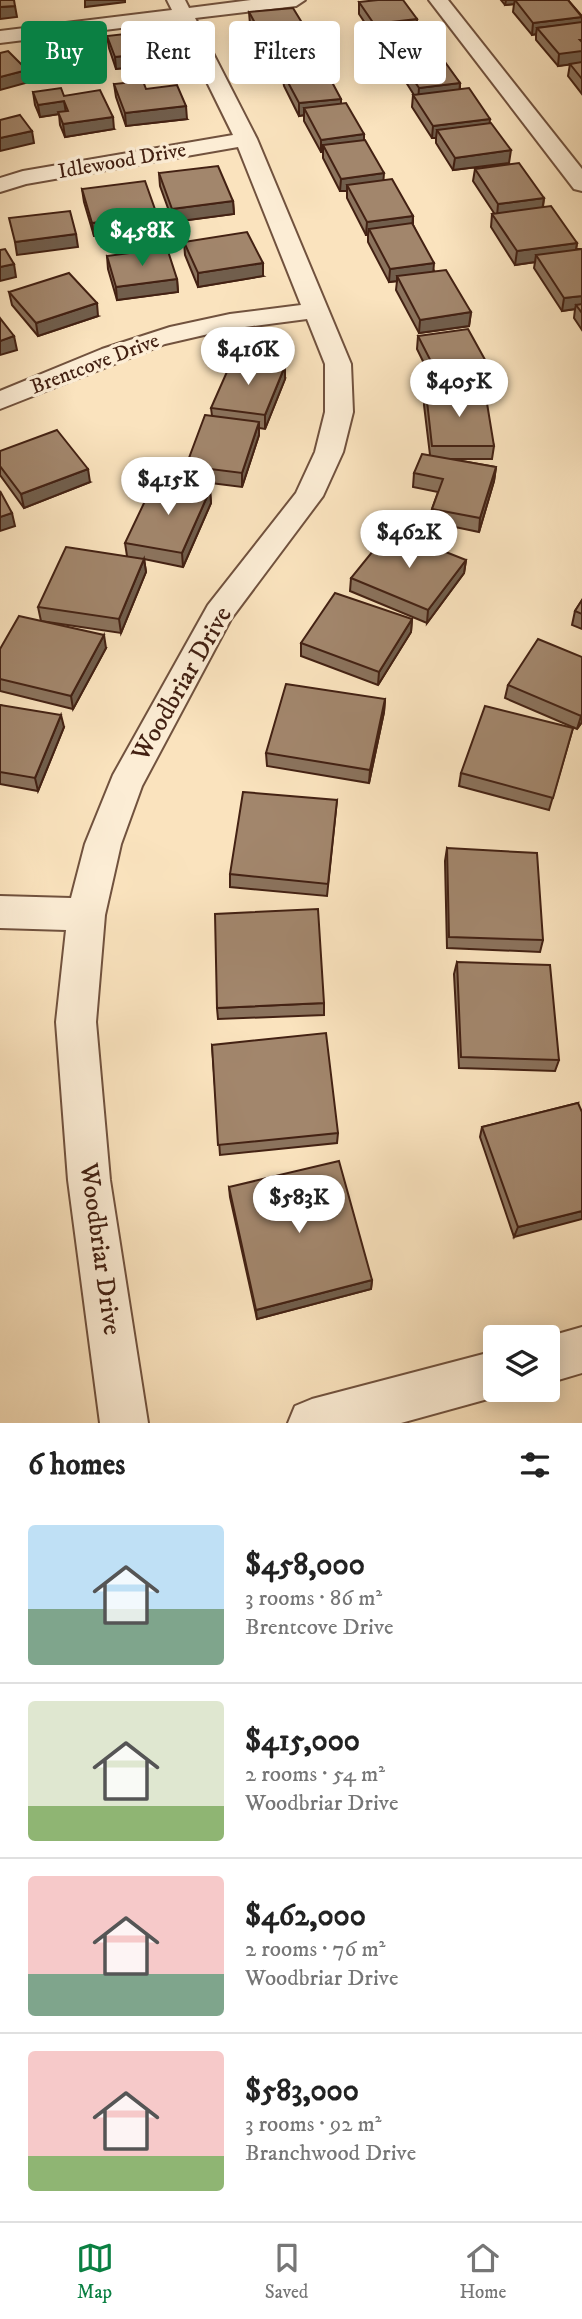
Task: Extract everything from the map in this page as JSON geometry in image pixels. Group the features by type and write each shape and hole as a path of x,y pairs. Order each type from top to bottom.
{"street":[{"path":"0,37 180,6 296,0"},
{"path":"438,0 582,184"},
{"name":"Woodbriar Drive","path":"124,1423 89,1180 76,1022 86,915 103,844 125,785 219,613 309,496 329,452 339,412 338,364 246,139 180,6"},
{"name":"Idlewood Drive","path":"0,185 23,178 246,139"},
{"name":"Brentcove Drive","path":"0,401 117,353 178,332 230,321 316,310"},
{"path":"0,912 86,915"},
{"path":"560,1356 582,1350"},
{"path":"312,1423 483,1377"}],"building":[{"path":"0,0 14,0 15,6 0,7"},
{"path":"403,0 417,19 372,21 359,2"},
{"path":"515,0 568,0 582,17 533,23"},
{"path":"293,8 301,21 254,21 249,12"},
{"path":"582,22 582,51 559,54 537,28"},
{"path":"121,34 121,56 115,57 107,36"},
{"path":"8,51 21,64 21,72 0,77 0,53"},
{"path":"582,62 582,79 570,64"},
{"path":"446,63 460,83 419,88 416,84 446,84"},
{"path":"114,84 144,84 146,89 177,85 186,106 125,113"},
{"path":"289,84 333,84 341,99 299,103"},
{"path":"61,88 64,96 100,90 113,117 63,124 58,112 68,111 64,101 38,105 33,92"},
{"path":"469,88 490,119 433,126 413,95"},
{"path":"346,103 364,134 321,140 304,108"},
{"path":"20,115 32,131 0,138 0,120"},
{"path":"491,123 511,150 455,158 437,130"},
{"path":"365,140 384,173 341,179 323,145"},
{"path":"519,163 544,198 498,204 475,169"},
{"path":"218,166 233,201 172,209 159,173"},
{"path":"392,179 413,216 367,222 347,185"},
{"path":"145,181 157,215 92,223 82,189"},
{"path":"551,206 577,243 517,251 492,214"},
{"path":"70,211 76,234 15,242 9,218"},
{"path":"412,223 434,263 390,269 369,229"},
{"path":"247,232 263,263 198,273 184,242"},
{"path":"167,248 177,279 116,287 107,256"},
{"path":"5,249 14,264 0,267 0,250"},
{"path":"582,249 582,296 564,298 536,255"},
{"path":"446,270 471,312 420,320 397,276"},
{"path":"69,273 97,303 36,323 9,292"},
{"path":"0,318 14,336 0,341"},
{"path":"468,329 494,376 442,383 418,336"},
{"path":"233,358 285,366 265,415 211,408"},
{"path":"485,391 494,446 432,446 426,392"},
{"path":"205,415 259,422 242,473 186,466"},
{"path":"57,430 88,469 21,494 0,466 0,451"},
{"path":"422,454 496,467 480,518 432,509 443,479 414,473"},
{"path":"155,480 210,490 182,553 125,543"},
{"path":"0,491 12,513 0,517"},
{"path":"390,530 466,560 428,610 351,578"},
{"path":"66,547 144,559 119,619 38,607"},
{"path":"335,593 412,619 379,672 301,643"},
{"path":"582,600 582,614 575,611"},
{"path":"19,616 104,635 71,696 0,679 0,649"},
{"path":"538,639 582,657 581,716 508,685"},
{"path":"286,684 385,699 370,770 266,753"},
{"path":"0,705 61,715 35,778 0,772"},
{"path":"485,706 573,728 553,798 461,773"},
{"path":"243,792 337,800 328,884 230,874"},
{"path":"447,848 537,853 543,940 449,937"},
{"path":"318,909 324,1003 217,1008 215,914"},
{"path":"457,962 550,965 559,1060 461,1057"},
{"path":"326,1033 338,1133 218,1145 212,1045"},
{"path":"578,1103 582,1112 582,1211 518,1227 482,1127"},
{"path":"339,1161 372,1280 256,1310 229,1187"}]}
